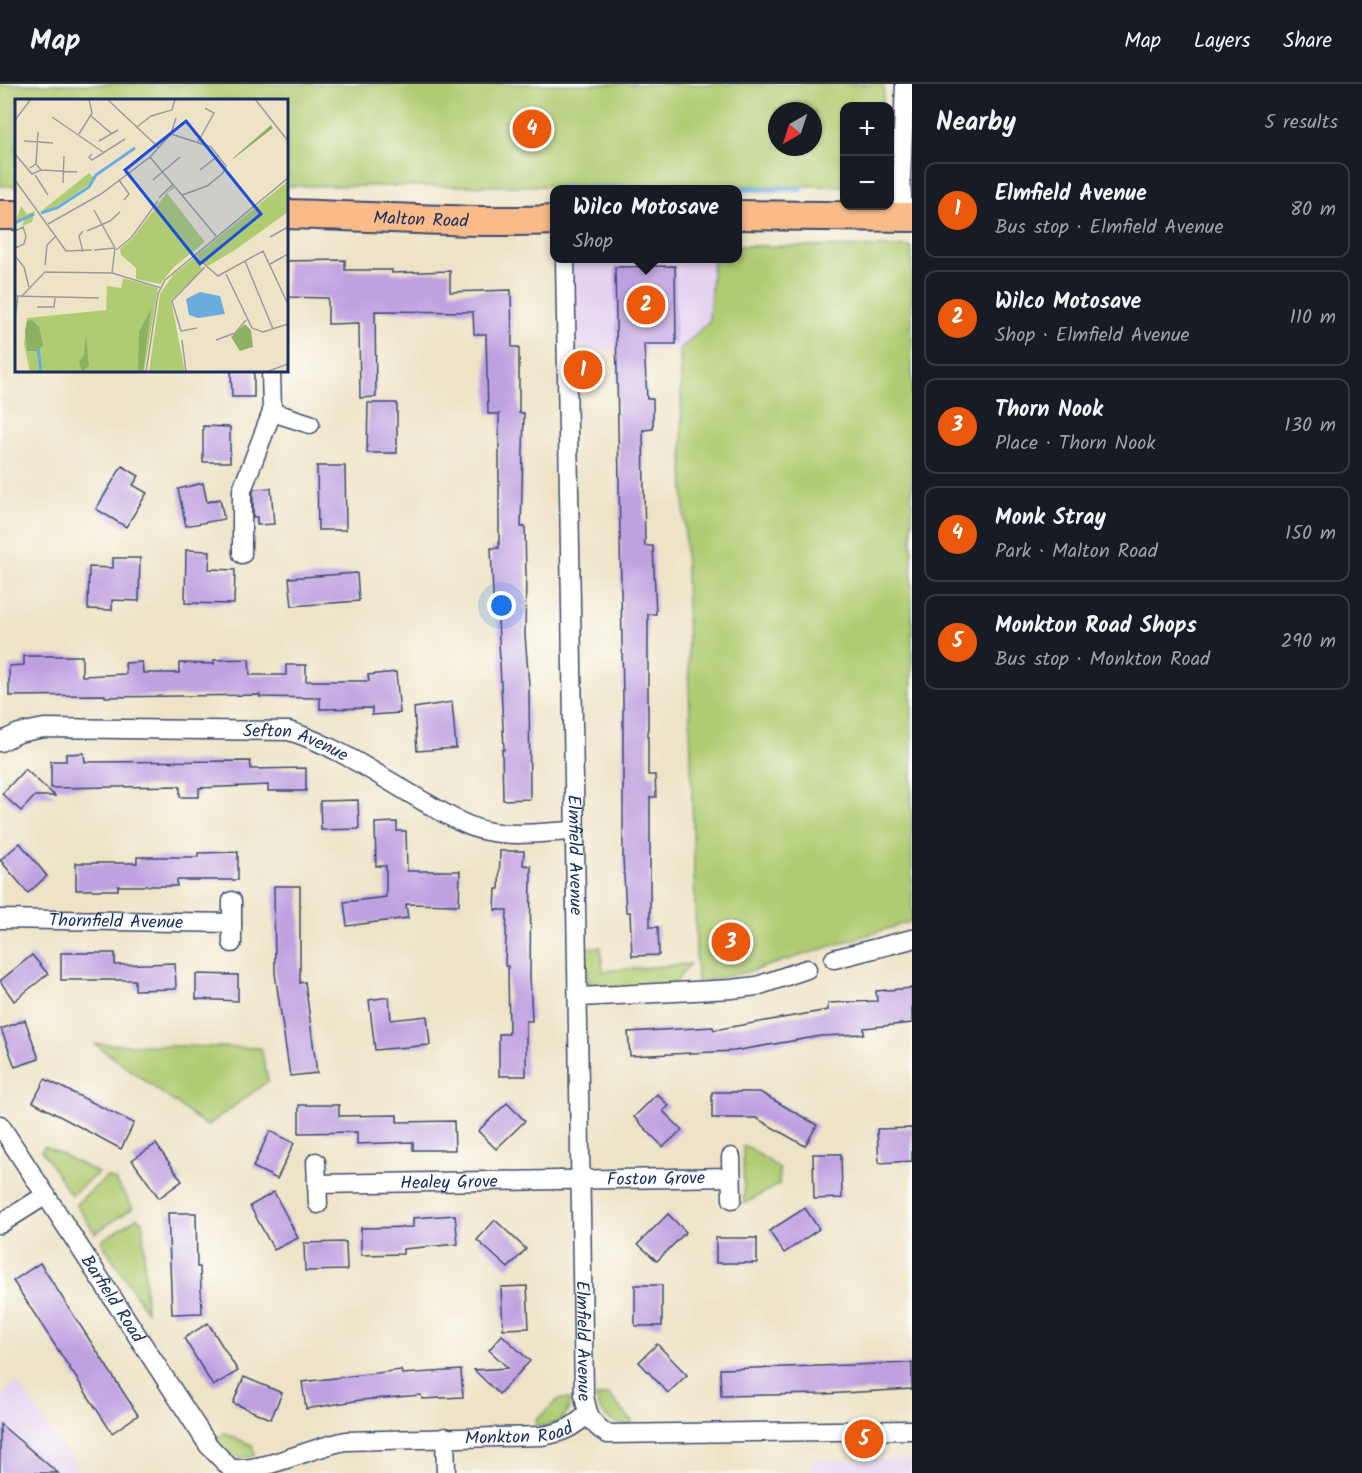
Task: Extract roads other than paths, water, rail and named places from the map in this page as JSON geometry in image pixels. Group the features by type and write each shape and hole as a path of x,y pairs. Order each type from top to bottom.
{"main road":[{"name":"Malton Road","path":"288,214 393,217 479,223 550,220"},
{"path":"0,216 15,215"},
{"path":"742,215 908,217"}],"street":[{"path":"905,84 901,178 908,217"},
{"name":"Elmfield Avenue","path":"565,263 574,831 580,997 580,1181 584,1395 587,1414"},
{"path":"242,554 242,490 272,412 271,372"},
{"path":"272,412 310,424"},
{"name":"Sefton Avenue","path":"0,741 19,733 45,728 290,731 335,749 446,815 486,831 507,833 574,831"},
{"path":"231,943 232,901"},
{"name":"Thornfield Avenue","path":"0,920 232,923"},
{"path":"834,959 912,939"},
{"path":"580,997 757,986 807,969"},
{"name":"Barfield Road","path":"0,1125 209,1446 229,1471"},
{"name":"Foston Grove","path":"731,1157 732,1199"},
{"path":"316,1162 318,1204"},
{"name":"Foston Grove","path":"580,1181 731,1177"},
{"name":"Healey Grove","path":"317,1184 580,1181"},
{"path":"0,1224 46,1195"},
{"name":"Monkton Road","path":"229,1471 255,1467 325,1445 346,1441 542,1436 561,1433 575,1425 587,1414 596,1427 608,1434 912,1430"},
{"path":"445,1437 446,1473"}],"waterway":[{"path":"742,189 800,189"}],"place":[{"name":"Monk Stray","path":"532,129"},
{"name":"Wilco Motosave","path":"646,305"},
{"name":"Elmfield Avenue","path":"583,370"},
{"name":"Thorn Nook","path":"731,942"},
{"name":"Monkton Road Shops","path":"864,1439"}]}
